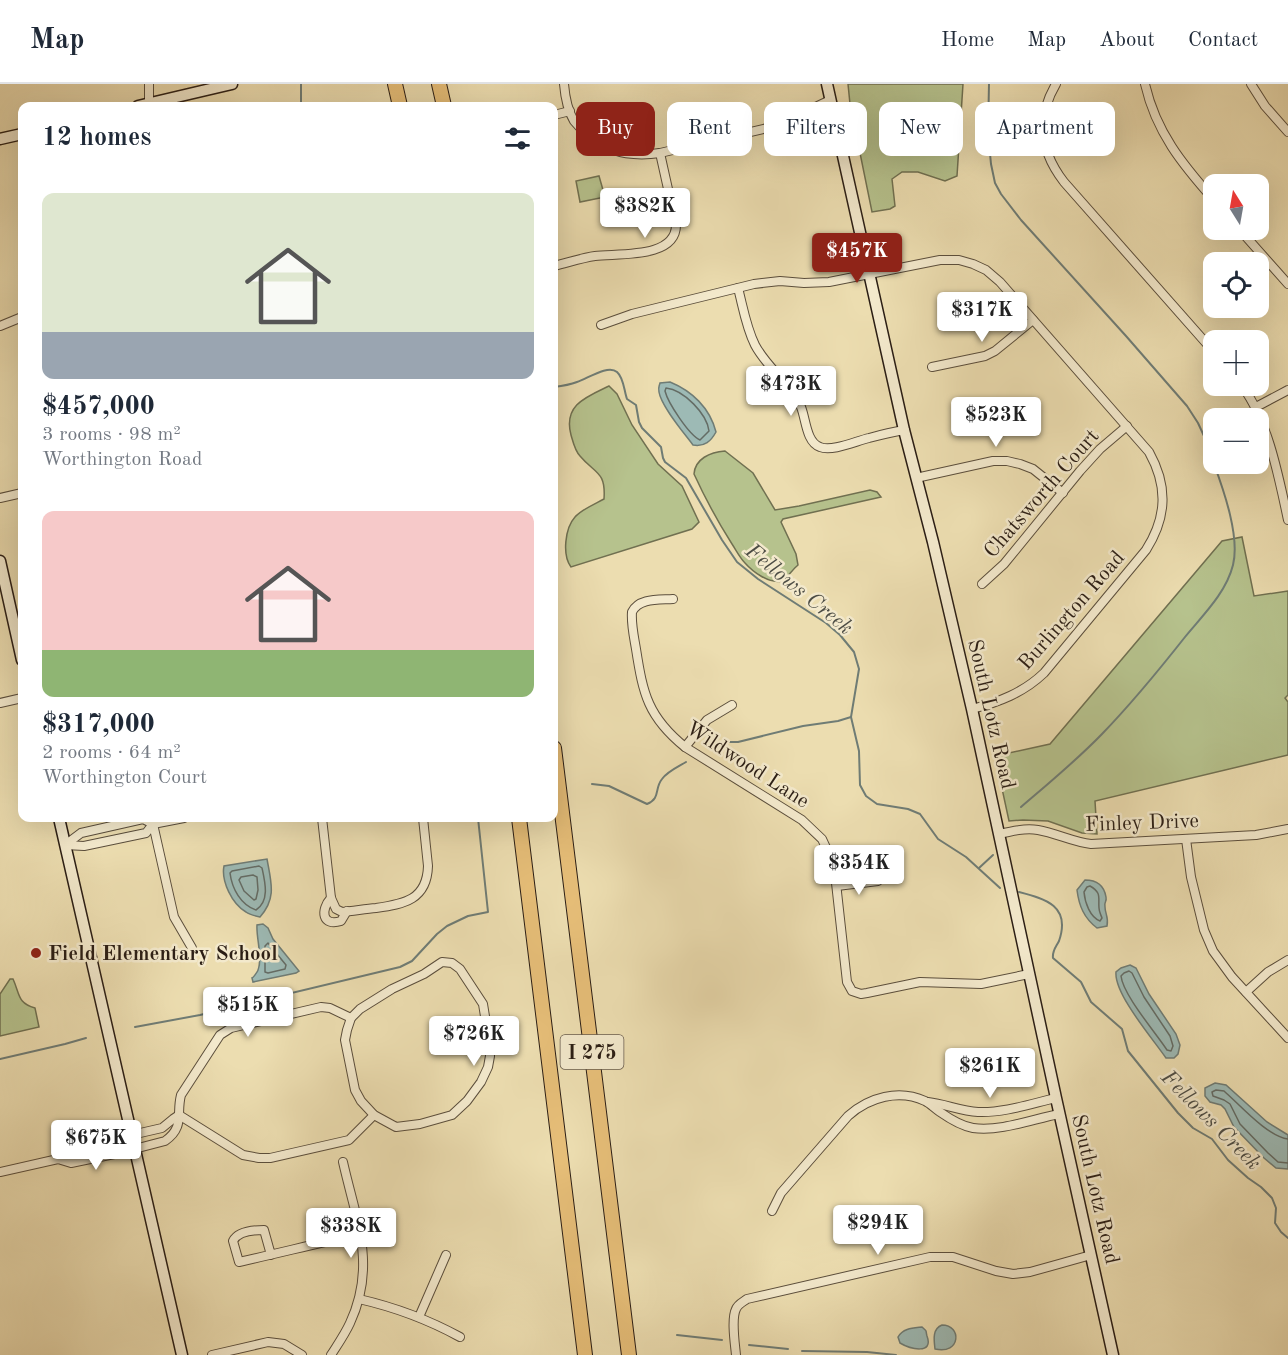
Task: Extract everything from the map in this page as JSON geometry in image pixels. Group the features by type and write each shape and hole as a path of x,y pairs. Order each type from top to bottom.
{"highway":[{"path":"395,84 399,102"},
{"path":"439,84 443,102"},
{"name":"I 275","path":"558,780 629,1355"},
{"name":"I 275","path":"519,822 585,1355"}],"street":[{"path":"146,102 150,92 149,84"},
{"path":"161,102 232,84"},
{"path":"564,84 570,111 578,125 591,138 604,146 626,154 660,153 776,126 830,100"},
{"name":"South Lotz Road","path":"827,84 904,429 972,709 1113,1355"},
{"path":"1056,84 1045,110 1043,135 1051,164 1064,182 1203,340"},
{"path":"1145,84 1152,109 1167,141 1203,188"},
{"path":"1251,84 1265,106 1288,132"},
{"path":"558,114 570,111"},
{"path":"0,139 18,135"},
{"path":"558,265 595,256 642,253 669,243 676,231 676,225 660,153"},
{"path":"1249,240 1288,284"},
{"path":"601,325 632,314 767,282 822,283 939,260 966,261 993,275 1127,426"},
{"path":"738,288 754,343 797,399 810,437 815,444 821,448 833,448 904,429"},
{"path":"0,325 18,318"},
{"path":"932,367 985,356 995,351 1033,320"},
{"path":"1256,407 1288,390"},
{"path":"1249,396 1256,407 1285,492 1288,520"},
{"name":"Chatsworth Court","path":"982,584 1004,564 1100,449 1127,426"},
{"name":"Burlington Road","path":"972,709 1010,697 1044,673 1146,550 1161,517 1163,501 1161,480 1149,452 1127,426"},
{"path":"916,478 993,461 1007,461 1033,470 1063,493"},
{"path":"0,498 18,494"},
{"path":"0,561 18,620"},
{"name":"Wildwood Lane","path":"673,599 642,602 633,608 631,616 640,678 646,699 662,726 684,747 802,820 822,839 831,858 837,886 847,982 852,991 867,993 920,982 981,984 1029,974"},
{"path":"0,703 18,699"},
{"path":"684,747 707,720 732,705"},
{"path":"60,822 182,1355"},
{"path":"65,845 81,833 130,822"},
{"path":"65,845 84,846 146,833 152,822"},
{"path":"152,822 174,917 192,948"},
{"path":"322,822 331,898 339,911 402,904 421,891 426,882 428,866 423,822"},
{"name":"Finley Drive","path":"999,834 1038,830 1091,844 1256,835 1288,829"},
{"path":"1186,839 1191,877 1207,939 1213,951 1222,966 1288,1038"},
{"path":"837,886 878,881"},
{"path":"331,898 325,904 323,911 328,920 341,921 347,911"},
{"path":"1246,992 1268,972 1288,960"},
{"path":"442,962 452,963 460,969 483,1004 489,1041 488,1067 476,1090 452,1115 403,1127 391,1125 374,1114 361,1101 355,1089 345,1040 351,1018 360,1009 392,989 424,974 442,962"},
{"path":"0,1172 58,1159 71,1163 161,1143 170,1138 179,1125 181,1095 216,1041 231,1028 321,1007 330,1008 351,1018"},
{"path":"772,1211 781,1193 849,1116 861,1105 881,1097 895,1095 967,1111 982,1112 1006,1110 1056,1098"},
{"path":"926,1102 963,1126 981,1128 999,1127 1059,1114"},
{"path":"981,1128 982,1112"},
{"path":"180,1115 243,1155 270,1158 350,1140 374,1114"},
{"path":"58,1159 66,1150 162,1128 180,1115"},
{"path":"162,1128 170,1138"},
{"path":"331,1355 346,1331 359,1299 364,1269 363,1248 343,1162"},
{"path":"270,1255 264,1230 238,1234 234,1238 239,1262 270,1255 360,1234"},
{"path":"419,1317 446,1255"},
{"path":"736,1355 735,1310 742,1302 754,1298 930,1257 953,1257 1013,1274 1030,1272 1091,1255"},
{"path":"359,1299 386,1305 419,1317 460,1337"},
{"path":"212,1355 261,1343 276,1342 302,1355"}],"green space":[{"path":"848,84 963,84 962,102 879,102 879,156 958,156 957,176 945,181 918,172 902,172 892,179 895,206 872,212 861,156 867,156 867,102 850,102"},
{"path":"599,176 605,197 580,202 576,181"},
{"path":"609,386 617,394 632,425 658,464 682,486 699,522 692,529 571,567 566,556 569,528 578,514 604,499 604,490 601,478 575,449 569,425 570,416 578,403"},
{"path":"725,451 753,473 775,510 870,490 877,492 881,497 783,519 781,522 796,554 798,565 782,581 772,581 757,573 741,559 694,474 697,464 704,457"},
{"path":"1242,537 1254,596 1288,591 1288,695 1285,698 1288,702 1288,755 1095,801 1097,834 1082,833 1048,821 1009,821 995,756 1050,744 1222,541"},
{"path":"10,979 13,979 22,1001 35,1008 39,1027 0,1036 0,994"}],"water":[{"path":"670,382 693,395 705,408 716,432 707,443 693,445 668,412 659,388 660,383"},
{"path":"267,859 271,896 260,917 251,915 236,904 226,885 224,866"},
{"path":"1085,880 1096,882 1105,893 1107,926 1097,928 1083,911 1077,890"},
{"path":"263,924 299,971 253,982 252,978 258,971 260,959 257,925"},
{"path":"1130,965 1136,968 1149,994 1176,1034 1180,1045 1178,1054 1174,1058 1166,1058 1135,1016 1121,992 1116,972"},
{"path":"1215,1083 1226,1085 1267,1122 1288,1135 1288,1169 1276,1168 1264,1158 1234,1127 1225,1109 1221,1105 1210,1102 1205,1096 1205,1088"},
{"path":"942,1325 949,1326 953,1330 956,1339 950,1348 944,1350 935,1349 934,1339 935,1332"},
{"path":"922,1327 926,1331 927,1346 920,1349 900,1343 898,1337 903,1332"}],"waterway":[{"name":"Fellows Creek","path":"301,84 301,102"},
{"path":"989,84 988,133 991,164 995,183 1001,194 1021,220 1187,406 1203,434"},
{"name":"Fellows Creek","path":"558,386 574,383 608,370 617,372 627,399 636,405 642,428 661,447 665,462 686,478 737,562 758,579 826,623 854,652 859,669 851,717 859,751 860,785 866,796 877,804 908,809 920,814 938,839 966,857 1000,888"},
{"path":"1021,807 1073,762 1113,722 1206,612 1225,585 1235,554 1230,514 1217,474"},
{"path":"710,749 722,742 738,742 851,717"},
{"path":"592,784 609,786 647,804 656,796 664,776 686,762"},
{"path":"135,1027 200,1015 400,967 412,961 447,926 468,916 488,912 478,822"},
{"path":"979,868 993,855"},
{"name":"Fellows Creek","path":"1019,892 1047,901 1059,912 1062,929 1053,958 1081,982 1091,1002 1122,1029 1128,1051 1178,1113 1193,1128 1212,1139 1228,1160 1272,1198 1276,1208 1275,1223 1288,1238"},
{"path":"0,1059 86,1038"},
{"path":"677,1335 722,1340"},
{"path":"749,1345 788,1349"},
{"path":"802,1351 896,1355"}],"place":[{"name":"Field Elementary School","path":"36,953"}]}
